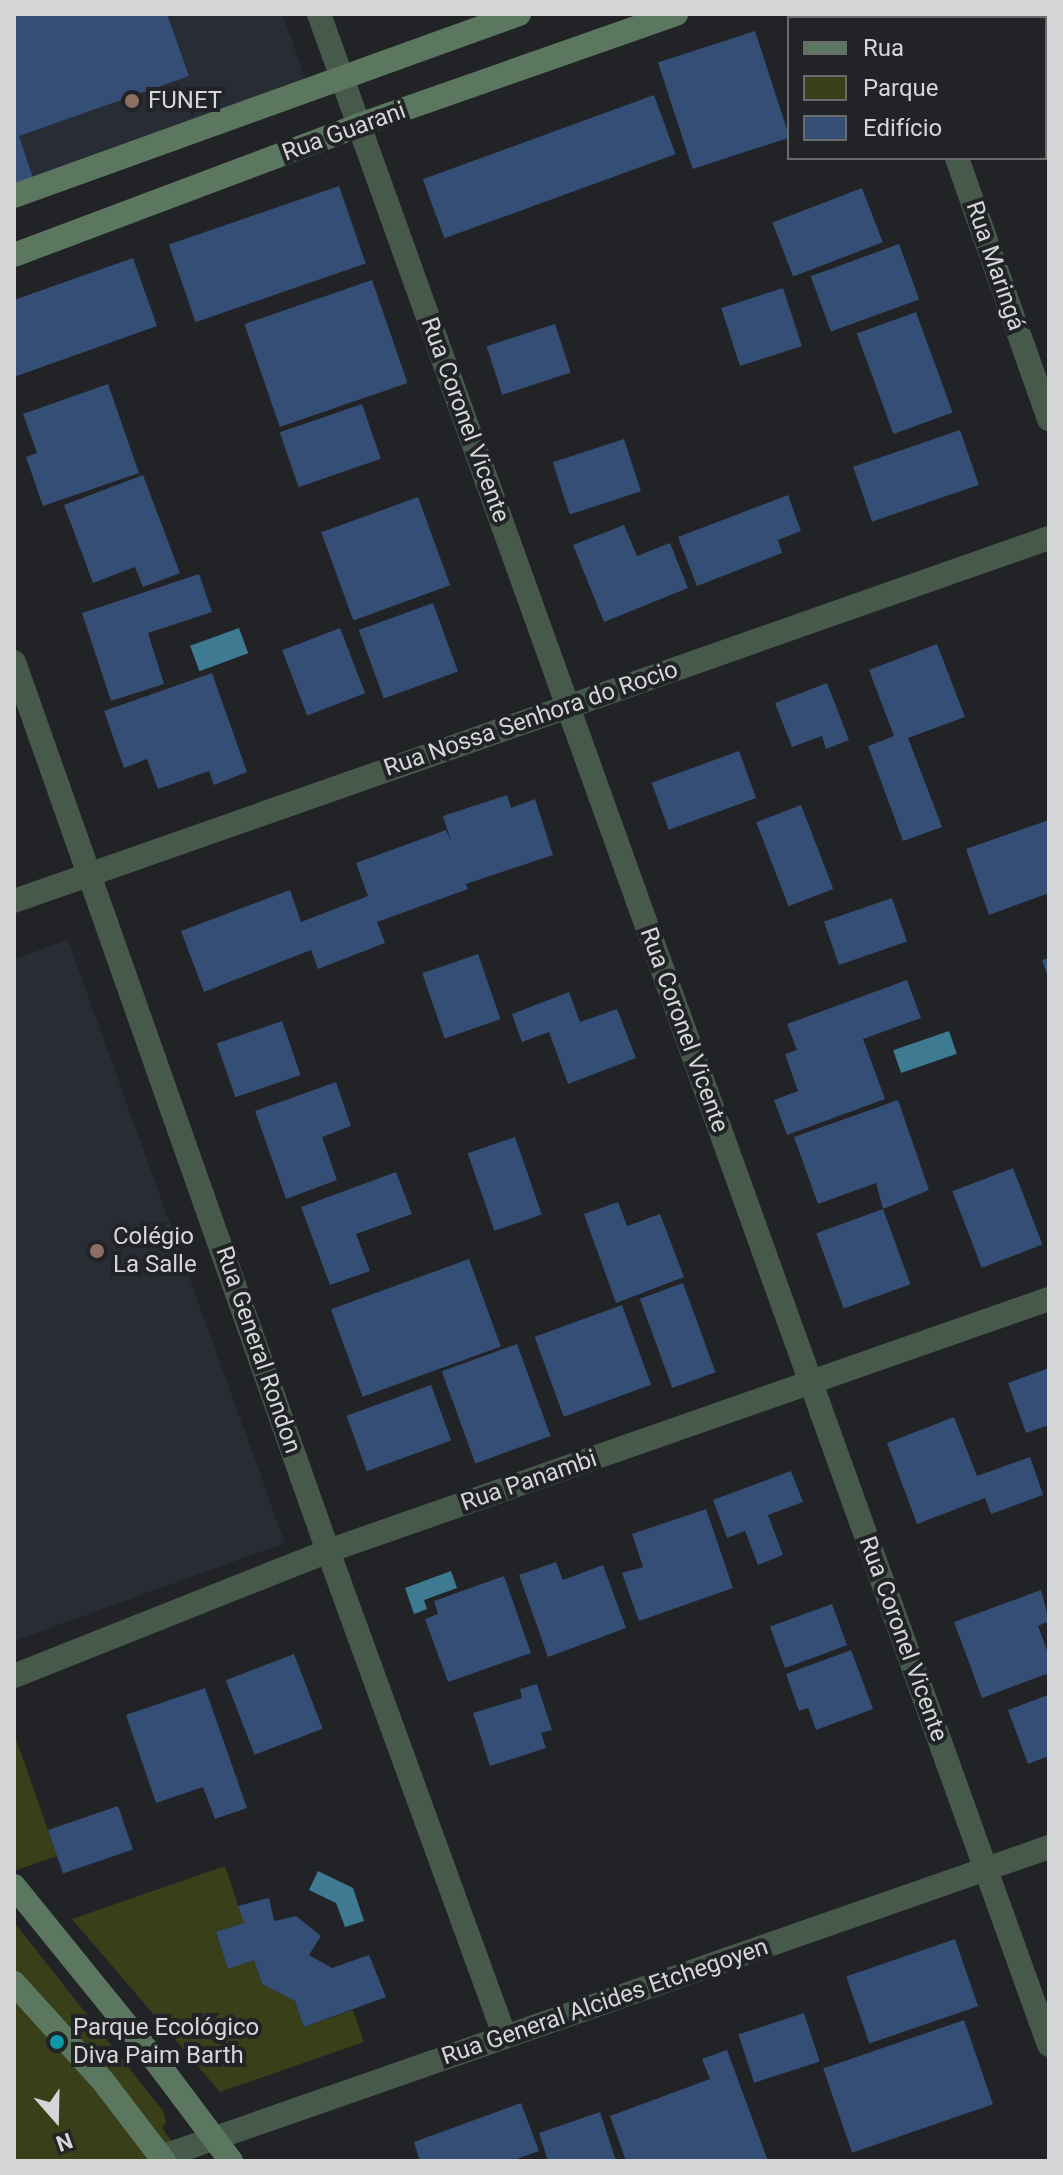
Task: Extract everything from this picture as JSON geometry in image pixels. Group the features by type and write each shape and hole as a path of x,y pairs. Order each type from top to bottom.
{"street":[{"name":"Rua Coronel Vicente","path":"319,14 1049,2045"},
{"path":"14,196 519,14"},
{"name":"Rua Guarani","path":"14,255 359,125 676,14"},
{"name":"Rua Maringá","path":"958,160 1049,419"},
{"name":"Rua Nossa Senhora do Rocio","path":"14,901 1049,538"},
{"name":"Rua General Rondon","path":"14,662 328,1551 505,2037"},
{"name":"Rua Panambi","path":"14,1676 328,1551 1049,1299"},
{"name":"Rua General Alcides Etchegoyen","path":"162,2159 1049,1847"},
{"path":"14,1886 231,2161"},
{"path":"14,1983 103,2081 162,2159"}],"shaded area":[{"name":"FUNET","path":"14,14 282,14 306,80 34,181 14,122"},
{"name":"Colégio La Salle","path":"68,940 285,1543 14,1641 14,959"}],"green space":[{"path":"14,1733 57,1856 14,1871"},
{"path":"225,1866 244,1923 216,1933 228,1968 254,1960 262,1984 295,2001 304,2027 353,2010 364,2042 220,2092 72,1919"},
{"name":"Parque Ecológico Diva Paim Barth","path":"14,1922 163,2111 166,2122 162,2128 186,2161 14,2161"}],"water":[{"path":"239,628 248,653 199,671 190,646"},
{"path":"949,1031 957,1054 901,1073 893,1050"},
{"path":"451,1571 457,1588 424,1600 427,1609 414,1614 405,1588"},
{"path":"318,1871 353,1888 364,1921 345,1927 336,1903 309,1890"}],"building":[{"path":"14,14 167,14 189,76 19,136 34,181 14,189"},
{"path":"1049,14 1049,18 1047,16 980,16"},
{"path":"755,31 787,129 787,138 693,169 658,63"},
{"path":"1049,45 1049,84 1047,65"},
{"path":"654,95 676,154 444,238 423,179"},
{"path":"339,186 366,264 196,322 169,245"},
{"path":"862,188 883,242 793,277 772,222"},
{"path":"899,244 919,299 831,332 811,276"},
{"path":"133,258 157,326 14,377 14,300"},
{"path":"372,280 407,383 280,427 244,324"},
{"path":"783,288 802,346 740,366 721,308"},
{"path":"916,312 953,413 893,434 857,334"},
{"path":"555,324 571,373 502,395 487,346"},
{"path":"108,384 139,473 43,506 26,457 37,453 23,414"},
{"path":"362,404 381,459 299,487 280,432"},
{"path":"960,430 979,485 872,522 853,467"},
{"path":"624,439 641,491 570,514 553,462"},
{"path":"143,475 180,573 143,587 135,567 93,583 64,505"},
{"path":"788,495 801,531 778,540 782,553 697,586 678,537"},
{"path":"418,497 450,585 353,621 321,532"},
{"path":"624,525 637,556 670,543 688,588 604,622 573,545"},
{"path":"199,574 212,612 148,633 164,684 111,701 82,613"},
{"path":"433,603 458,672 384,699 359,630"},
{"path":"340,628 365,693 307,716 282,650"},
{"path":"937,644 965,717 908,738 942,827 903,841 868,746 894,736 869,670"},
{"path":"212,673 247,772 214,785 209,771 158,789 147,759 124,768 104,711"},
{"path":"827,683 849,740 826,749 822,736 792,747 775,703"},
{"path":"739,751 756,798 669,830 652,783"},
{"path":"507,795 511,808 535,799 553,855 466,884 468,889 377,922 385,943 318,969 311,950 204,992 181,931 290,890 301,922 368,896 356,863 446,830 451,841 443,816"},
{"path":"801,805 833,889 788,906 756,822"},
{"path":"1049,820 1049,893 989,915 966,849"},
{"path":"892,898 907,941 839,965 824,921"},
{"path":"478,954 500,1019 445,1038 422,973"},
{"path":"1049,958 1049,979 1042,960"},
{"path":"907,980 921,1018 863,1039 885,1099 787,1135 774,1100 798,1091 785,1054 797,1050 787,1024"},
{"path":"569,992 580,1022 617,1009 636,1058 568,1084 549,1032 522,1042 512,1014"},
{"path":"282,1021 301,1075 235,1097 217,1043"},
{"path":"336,1082 351,1126 322,1137 337,1180 286,1199 255,1111"},
{"path":"898,1100 929,1190 883,1209 876,1183 818,1204 794,1137"},
{"path":"515,1137 542,1215 494,1231 468,1153"},
{"path":"1013,1168 1042,1245 982,1268 952,1191"},
{"path":"396,1172 412,1214 356,1234 370,1271 330,1285 301,1207"},
{"path":"618,1202 627,1226 660,1214 684,1277 616,1303 584,1214"},
{"path":"883,1209 910,1284 844,1308 816,1233"},
{"path":"469,1259 501,1346 363,1397 331,1309"},
{"path":"683,1283 715,1372 672,1388 640,1299"},
{"path":"622,1305 651,1385 564,1417 535,1337"},
{"path":"517,1344 551,1436 475,1463 442,1371"},
{"path":"1049,1368 1049,1425 1026,1433 1008,1383"},
{"path":"431,1385 451,1440 367,1471 346,1416"},
{"path":"954,1417 977,1476 1030,1457 1043,1495 991,1514 985,1498 917,1524 887,1443"},
{"path":"791,1471 803,1502 768,1515 783,1555 758,1565 745,1531 727,1538 713,1500"},
{"path":"706,1509 733,1588 639,1621 622,1573 643,1567 632,1534"},
{"path":"556,1562 563,1580 603,1565 626,1628 548,1657 519,1575"},
{"path":"504,1576 531,1653 448,1682 425,1619 438,1614 434,1601"},
{"path":"1041,1590 1049,1621 1038,1626 1049,1656 1049,1673 982,1698 954,1622"},
{"path":"832,1604 847,1645 785,1668 770,1627"},
{"path":"851,1650 873,1709 816,1730 808,1708 799,1711 786,1674"},
{"path":"294,1654 323,1729 255,1755 226,1680"},
{"path":"537,1684 552,1730 541,1733 546,1748 490,1766 473,1713 522,1698 520,1689"},
{"path":"205,1688 247,1808 215,1819 203,1787 156,1803 126,1715"},
{"path":"1048,1695 1049,1756 1028,1764 1008,1710"},
{"path":"118,1806 133,1849 63,1874 48,1830"},
{"path":"269,1898 274,1921 296,1916 321,1936 309,1955 332,1968 369,1955 386,1997 304,2027 295,2001 262,1984 254,1960 228,1969 216,1932 244,1923 238,1906"},
{"path":"955,1939 978,2006 869,2044 846,1976"},
{"path":"804,2013 820,2062 754,2083 738,2034"},
{"path":"964,2020 993,2104 852,2153 823,2069"},
{"path":"727,2050 768,2161 626,2161 610,2116 710,2079 702,2059"},
{"path":"521,2103 539,2151 511,2161 420,2161 414,2142"},
{"path":"600,2112 616,2161 548,2161 539,2133"}],"place":[{"name":"FUNET","path":"132,101"},
{"name":"Colégio La Salle","path":"97,1251"},
{"name":"Parque Ecológico Diva Paim Barth","path":"57,2042"}]}
